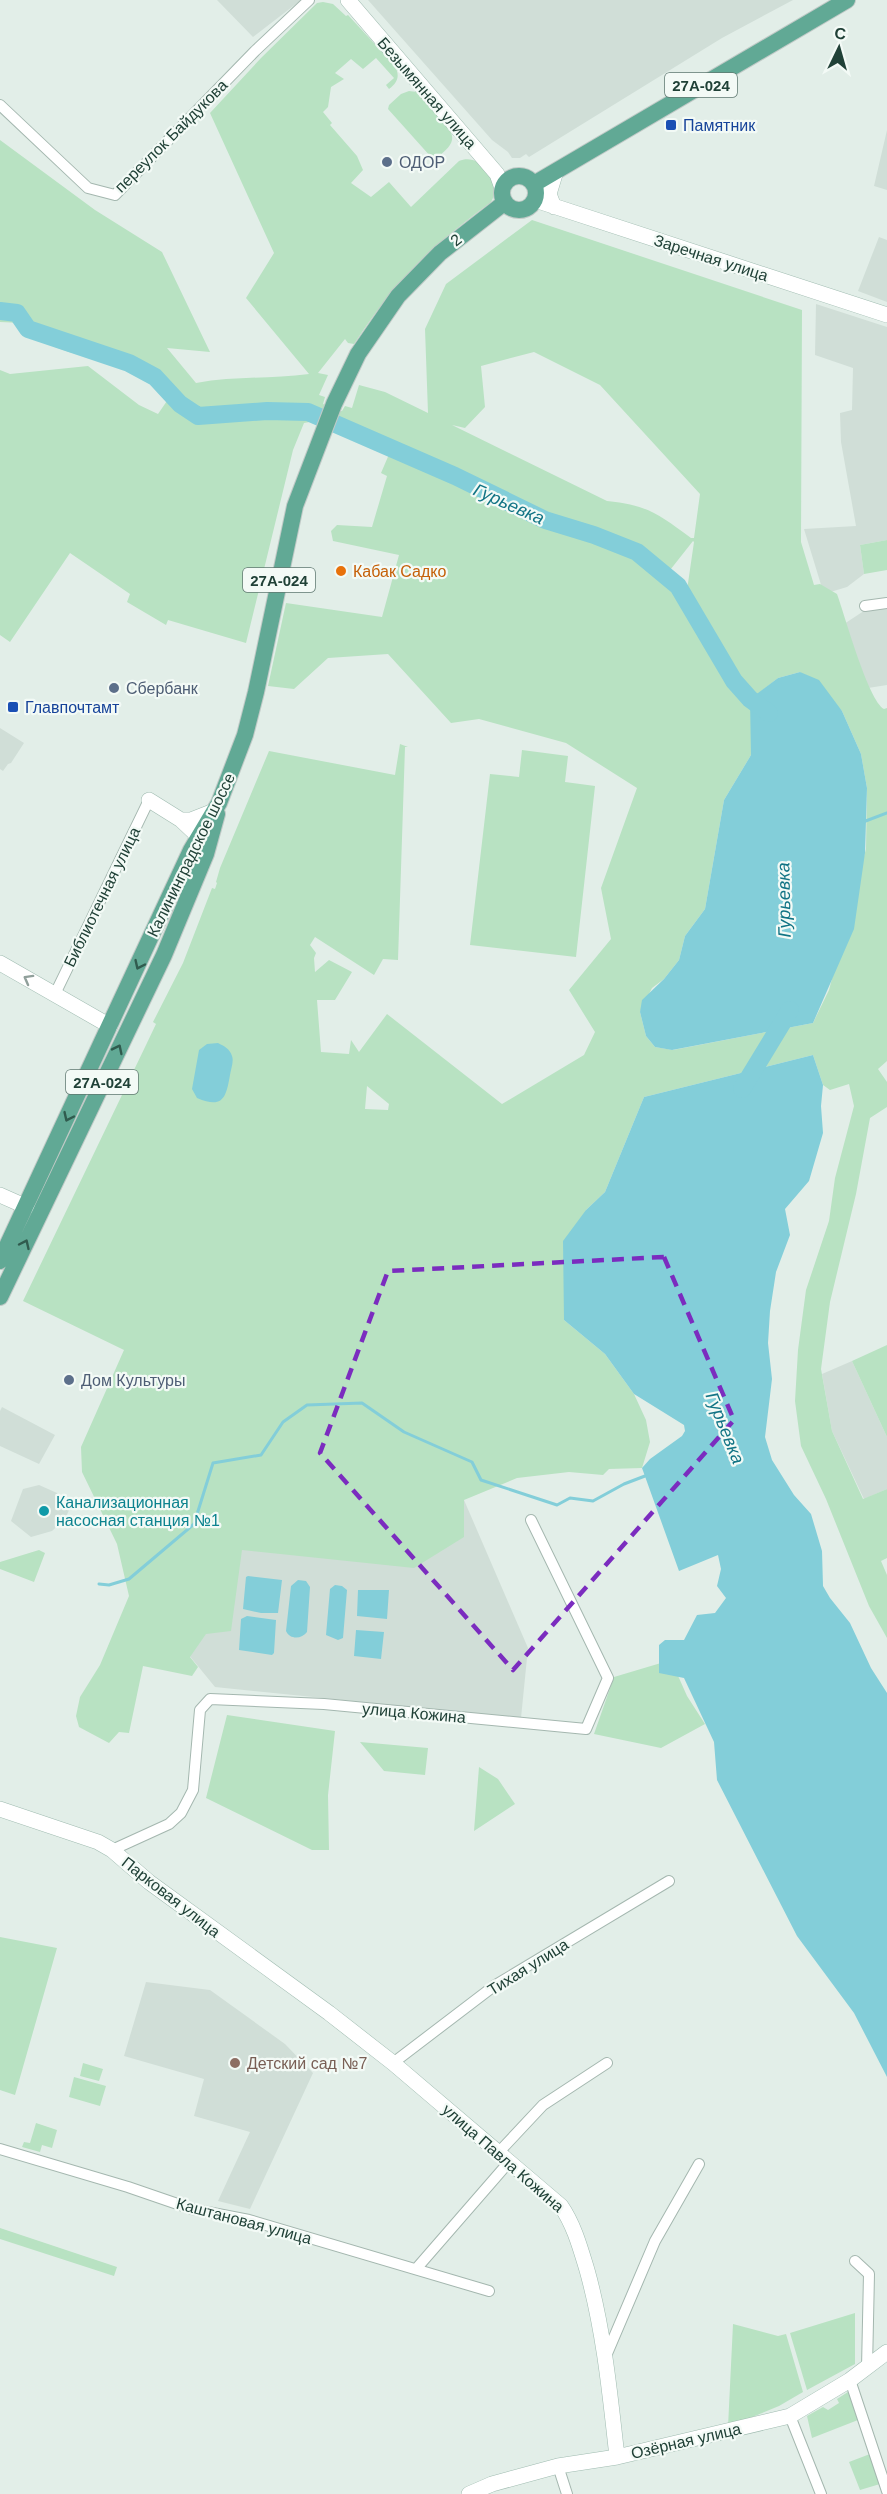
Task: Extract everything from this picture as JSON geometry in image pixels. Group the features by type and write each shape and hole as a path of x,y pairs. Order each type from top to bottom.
{"main road":[{"name":"27А-024","path":"535,192 556,171 847,0"},
{"path":"524,177 535,192 530,205 518,210 507,208 503,186 524,177"},
{"name":"2","path":"324,429 358,354 379,321 412,280 503,186"},
{"name":"Калининградское шоссе","path":"0,1261 245,735 294,506 324,429"},
{"name":"27А-024","path":"0,1297 164,955 201,866 203,822"}],"street":[{"name":"переулок Байдукова","path":"0,105 88,188 114,195 255,51 309,0"},
{"name":"Безымянная улица","path":"348,0 503,186"},
{"path":"554,207 549,194 556,171"},
{"name":"Заречная улица","path":"535,192 554,207 887,315"},
{"path":"865,606 887,603"},
{"path":"149,800 203,822"},
{"name":"Библиотечная улица","path":"55,994 149,800"},
{"path":"0,963 110,1026"},
{"path":"0,1194 27,1207"},
{"name":"улица Кожина","path":"112,1850 169,1824 181,1813 193,1790 200,1710 210,1699 324,1704 586,1729 608,1678 531,1520"},
{"name":"Парковая улица","path":"0,1809 98,1842 112,1850 149,1882 329,2013"},
{"name":"Тихая улица","path":"393,2063 494,1986 669,1881"},
{"name":"улица Павла Кожина","path":"329,2013 393,2063 561,2206 571,2221 593,2293 606,2356 618,2457"},
{"path":"416,2269 543,2104 607,2063"},
{"name":"Каштановая улица","path":"0,2149 128,2187 192,2209 249,2220 489,2291"},
{"path":"606,2356 655,2241 699,2164"},
{"path":"855,2261 869,2274 867,2368"},
{"name":"Озёрная улица","path":"470,2494 492,2484 558,2466 618,2457 790,2416 850,2380 887,2352"},
{"path":"850,2380 887,2491"},
{"path":"790,2416 821,2494"},
{"path":"558,2466 567,2494"}],"highlighted area":[{"path":"664,1257 734,1420 513,1670 320,1453 388,1271"}],"shaded area":[{"path":"217,0 301,0 253,37"},
{"path":"368,0 793,0 722,38 529,157 526,154 520,158 512,158 492,140"},
{"path":"887,130 887,190 874,186"},
{"path":"879,237 887,240 887,302 858,291"},
{"path":"816,304 887,327 887,540 860,545 864,574 847,587 827,593 822,588 804,529 856,526 841,442 840,413 852,410 853,368 815,355"},
{"path":"887,600 887,685 868,688 844,624 879,601"},
{"path":"0,728 24,743 3,771 0,769"},
{"path":"852,1361 887,1437 887,1489 864,1499 832,1431 822,1374"},
{"path":"2,1407 55,1435 39,1464 0,1446"},
{"path":"39,1485 57,1493 69,1510 65,1519 52,1531 31,1537 11,1521 23,1489"},
{"path":"464,1500 528,1648 521,1718 215,1687 140,1595 184,1524"},
{"path":"146,1982 210,1990 285,2044 313,2073 250,2209 218,2201 250,2132 194,2116 204,2079 124,2056"}],"green space":[{"path":"317,3 333,4 346,16 348,15 395,66 398,76 389,89 386,85 394,78 376,58 363,69 351,59 335,73 344,79 331,87 328,107 323,112 332,123 330,125 357,156 363,170 351,183 371,197 389,182 411,207 459,161 467,159 482,165 493,179 495,187 490,203 431,250 399,283 354,344 348,343 345,339 318,373 328,375 319,395 325,397 323,404 342,411 345,406 352,408 359,385 385,392 428,413 425,329 446,284 532,220 802,310 801,542 814,585 820,584 837,594 871,690 884,709 887,708 887,1061 878,1069 887,1082 887,1107 870,1118 856,1194 830,1302 821,1369 832,1431 863,1499 887,1489 887,1558 881,1561 887,1575 887,1638 869,1606 826,1499 801,1446 795,1401 798,1350 806,1290 829,1221 835,1178 854,1106 849,1084 830,1090 823,1085 813,1055 644,1097 605,1192 586,1210 564,1320 605,1354 634,1394 646,1420 650,1442 642,1468 609,1469 603,1475 569,1472 517,1478 464,1500 464,1537 414,1568 242,1550 231,1631 206,1634 190,1657 198,1667 192,1676 143,1666 129,1733 119,1732 109,1743 79,1727 76,1716 80,1697 100,1665 129,1596 117,1544 82,1472 81,1447 124,1350 23,1301 156,1024 153,1022 183,963 212,888 215,889 220,868 269,751 395,775 400,744 408,747 405,747 398,960 383,959 374,975 315,937 310,945 316,953 315,972 329,960 352,972 335,1000 317,1000 321,1052 349,1054 351,1040 359,1052 387,1014 502,1104 584,1055 595,1032 569,990 611,939 601,888 637,788 566,743 479,719 451,723 388,654 328,658 294,689 268,686 286,603 382,617 399,555 333,541 331,531 337,525 372,527 387,476 381,473 390,452 340,431 336,428 338,421 319,413 315,421 304,423 293,450 246,643 168,620 166,625 127,602 130,594 70,553 10,642 0,635 0,370 10,374 88,366 139,405 158,414 169,398 154,380 127,366 75,354 50,345 29,331 22,323 0,322 0,140 95,210 162,252 210,352 167,348 196,383 309,374 246,298 274,253 210,113","holes":["534,352 600,385 700,494 694,538 652,512 633,505 607,501 452,425 465,428 485,407 481,366","693,541 687,590 663,579","800,672 842,711 861,754 867,788 866,849 829,990 813,1023 673,1050 655,1047 646,1036 640,1012 652,988 664,979 679,960 685,936 705,909 724,800 751,755 751,699 778,678","367,1086 389,1104 388,1110 365,1109"]},
{"path":"409,91 417,92 433,108 445,121 452,134 450,145 437,158 431,157 388,109 389,105 401,94"},
{"path":"887,540 887,570 864,574 860,545"},
{"path":"522,750 568,756 565,782 595,786 576,957 470,945 490,774 519,777"},
{"path":"887,1345 887,1437 852,1361"},
{"path":"39,1550 45,1553 34,1582 0,1569 0,1562"},
{"path":"671,1660 687,1696 705,1724 661,1748 594,1734 614,1677"},
{"path":"227,1715 335,1731 328,1795 329,1850 312,1850 206,1798"},
{"path":"360,1742 428,1748 425,1775 384,1771"},
{"path":"479,1767 498,1779 515,1804 474,1831"},
{"path":"0,1937 57,1948 15,2095 0,2090"},
{"path":"83,2063 103,2069 99,2081 80,2076"},
{"path":"74,2077 106,2086 100,2106 69,2097"},
{"path":"36,2123 57,2130 52,2148 42,2145 40,2152 22,2147 24,2142 30,2143"},
{"path":"0,2228 117,2267 114,2276 0,2239"},
{"path":"855,2313 855,2364 807,2390 790,2333"},
{"path":"733,2324 778,2336 786,2334 803,2392 779,2406 728,2427"},
{"path":"848,2392 858,2420 812,2438 807,2416 823,2407 828,2410 839,2403 837,2399"},
{"path":"870,2454 880,2484 860,2490 849,2462"}],"water":[{"path":"800,672 819,680 842,711 861,754 867,788 865,853 854,929 813,1023 672,1050 655,1047 646,1036 640,1012 642,1000 664,979 679,960 685,936 705,909 724,800 751,755 750,699 778,678"},
{"path":"218,1043 230,1051 233,1063 225,1095 218,1102 206,1101 197,1098 192,1089 199,1050 207,1044"},
{"path":"813,1055 823,1085 821,1106 823,1133 809,1181 785,1209 790,1235 776,1272 770,1311 768,1343 772,1379 765,1437 772,1460 794,1495 811,1514 822,1551 823,1586 850,1623 871,1668 887,1693 887,2077 854,2013 797,1936 717,1780 714,1742 684,1678 659,1673 659,1645 665,1640 684,1640 697,1615 715,1613 726,1598 717,1586 721,1569 718,1555 679,1571 642,1468 650,1459 682,1436 685,1431 684,1425 634,1394 605,1354 564,1320 563,1241 586,1210 605,1192 644,1097"},
{"path":"246,1577 282,1580 278,1613 261,1613 243,1609"},
{"path":"298,1580 306,1581 310,1587 307,1632 296,1638 290,1636 286,1631 291,1586"},
{"path":"335,1585 347,1590 343,1638 338,1640 326,1635 330,1589"},
{"path":"358,1590 389,1590 387,1619 357,1616"},
{"path":"247,1616 276,1620 272,1655 239,1650 241,1619"},
{"path":"356,1630 384,1632 381,1659 354,1656"}],"waterway":[{"name":"Гурьевка","path":"0,311 17,313 28,329 129,363 155,377 180,404 198,416 267,411 308,412 455,476 545,520 594,535 637,552 678,586 734,681 750,699 769,713"},
{"path":"863,822 887,813"},
{"name":"Гурьевка","path":"742,1089 790,1010"},
{"path":"99,1584 109,1585 129,1579 194,1524 213,1463 261,1455 283,1422 307,1405 362,1403 404,1432 472,1462 481,1480 557,1505 570,1498 593,1501 624,1484 645,1476"}],"place":[{"name":"Памятник","path":"671,125"},
{"name":"ОДОР","path":"387,162"},
{"name":"Кабак Садко","path":"341,571"},
{"name":"Сбербанк","path":"114,688"},
{"name":"Главпочтамт","path":"13,707"},
{"name":"Дом Культуры","path":"69,1380"},
{"name":"Канализационная насосная станция №1","path":"44,1511"},
{"name":"Детский сад №7","path":"235,2063"}]}
